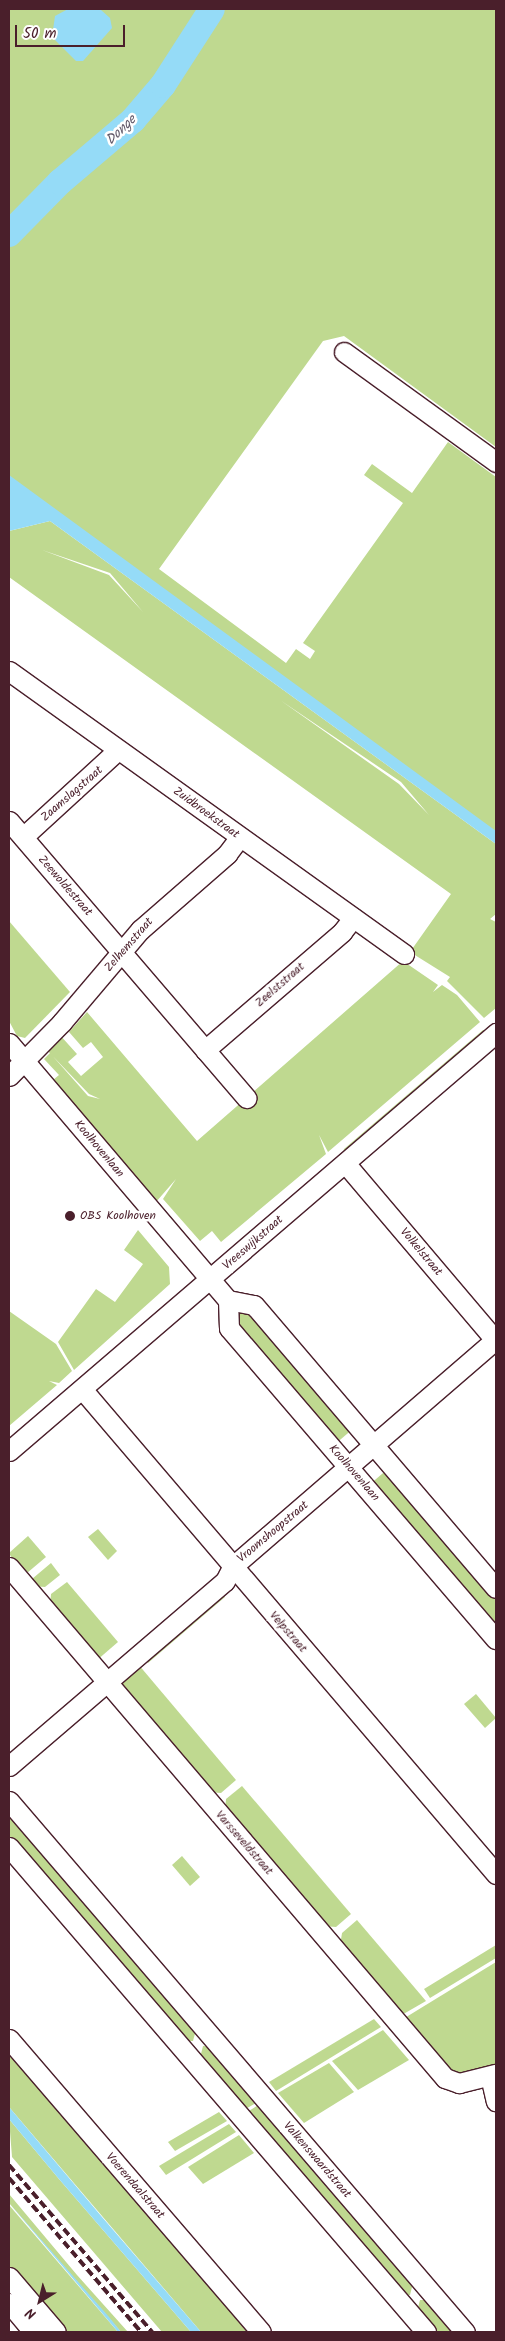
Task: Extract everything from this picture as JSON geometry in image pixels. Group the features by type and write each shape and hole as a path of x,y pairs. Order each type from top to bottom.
{"street":[{"path":"344,352 496,462"},
{"name":"Zuidbroekstraat","path":"9,671 404,954"},
{"name":"Zaamslagstraat","path":"22,837 118,750"},
{"name":"Zeewoldestraat","path":"9,821 121,952"},
{"name":"Zelhemstraat","path":"9,1076 62,1022 121,952 169,900 227,854 240,837"},
{"name":"Zeelststraat","path":"205,1050 342,932 352,918"},
{"path":"121,952 246,1098"},
{"name":"Vreeswijkstraat","path":"9,1452 495,1036"},
{"name":"Koolhovenlaan","path":"9,1043 228,1300 229,1328 496,1639"},
{"name":"Volkelstraat","path":"345,1163 496,1340"},
{"path":"228,1300 254,1305 496,1588"},
{"name":"Vroomshoopstraat","path":"9,1766 225,1581 232,1567 496,1340"},
{"name":"Velpstraat","path":"82,1389 496,1874"},
{"name":"Varsseveldstraat","path":"9,1567 445,2078 459,2083 493,2075"},
{"name":"Valkenswaardstraat","path":"9,1802 465,2332"},
{"path":"9,1847 426,2332"},
{"path":"186,2053 208,2034"},
{"name":"Voerendaalstraat","path":"9,2039 261,2332"},
{"path":"493,2075 496,2101"},
{"path":"9,2276 56,2332"},
{"path":"404,2306 426,2287"},
{"path":"9,2304 34,2332"}],"green space":[{"path":"9,9 496,9 496,447 344,336 323,341 159,569 286,663 296,649 310,659 315,651 303,643 403,503 364,475 372,464 412,493 448,442 496,477 496,838 9,476"},
{"path":"50,521 496,844 496,914 490,919 496,922 496,1008 484,1018 447,981 450,977 410,952 451,894 9,577 9,531","holes":["42,550 110,573 143,612 109,575","280,700 401,782 429,815 399,784"]},
{"path":"9,921 70,992 25,1038 17,1036 9,1021"},
{"path":"403,961 438,985 433,992 442,985 457,995 480,1022 328,1152 319,1135 326,1154 221,1242 212,1231 200,1241 163,1199 176,1179 156,1202 53,1080 59,1075 44,1059 50,1053 45,1048 59,1034 77,1054 68,1062 81,1076 103,1057 91,1042 83,1048 69,1032 87,1012 197,1141","holes":["53,1056 89,1094 100,1099 88,1096"]},
{"path":"483,1030 488,1030 343,1153 344,1149"},
{"path":"138,1230 169,1267 170,1284 74,1370 58,1342 96,1289 115,1302 143,1264 124,1250"},
{"path":"252,1308 354,1428 334,1445 232,1326 234,1311"},
{"path":"9,1311 56,1344 72,1371 59,1383 49,1381 57,1385 9,1426"},
{"path":"389,1468 496,1594 496,1634 369,1485"},
{"path":"98,1529 117,1551 108,1560 88,1537"},
{"path":"28,1536 46,1557 27,1573 20,1573 9,1553"},
{"path":"51,1563 60,1575 45,1587 32,1586 32,1579"},
{"path":"67,1582 118,1642 96,1661 50,1607 51,1594"},
{"path":"221,1592 225,1597 148,1663 144,1658"},
{"path":"138,1664 236,1780 221,1793 208,1792 121,1690 122,1677"},
{"path":"476,1694 496,1718 485,1728 464,1704"},
{"path":"242,1786 351,1914 336,1927 323,1926 225,1812 226,1799"},
{"path":"9,1806 197,2026 193,2041 181,2041 9,1840"},
{"path":"182,1856 200,1877 190,1886 172,1865"},
{"path":"357,1920 426,2001 400,2016 340,1946 342,1933"},
{"path":"496,1945 496,1958 430,1998 424,1989"},
{"path":"496,1962 496,2068 456,2077 403,2019"},
{"path":"374,2019 381,2027 276,2091 269,2082"},
{"path":"383,2030 409,2060 358,2090 332,2061"},
{"path":"203,2046 216,2047 261,2100 242,2111 199,2062"},
{"path":"9,2050 250,2332 201,2332 9,2107"},
{"path":"329,2063 354,2092 304,2123 278,2093"},
{"path":"263,2102 414,2279 410,2295 398,2294 244,2114"},
{"path":"219,2112 227,2121 175,2151 168,2142"},
{"path":"9,2119 191,2332 162,2332 12,2157"},
{"path":"229,2124 236,2132 166,2175 159,2166"},
{"path":"239,2135 254,2153 203,2184 188,2167"},
{"path":"9,2194 128,2332 121,2332 9,2203"},
{"path":"9,2205 118,2332 62,2332 9,2270"},
{"path":"420,2300 433,2300 460,2332 431,2332 416,2315"}],"water":[{"path":"68,9 101,10 110,18 112,28 83,61 76,61 52,37 55,16"},
{"path":"9,475 496,831 496,844 50,521 9,531"},
{"path":"9,2107 201,2332 191,2332 59,2179 9,2119"},
{"path":"9,2203 109,2317 121,2332 118,2332"}],"waterway":[{"name":"Donge","path":"9,234 60,182 133,120 163,85 212,9"}],"railway":[{"path":"9,2165 152,2332"},
{"path":"9,2178 141,2332"}],"place":[{"name":"OBS Koolhoven","path":"70,1216"}]}
